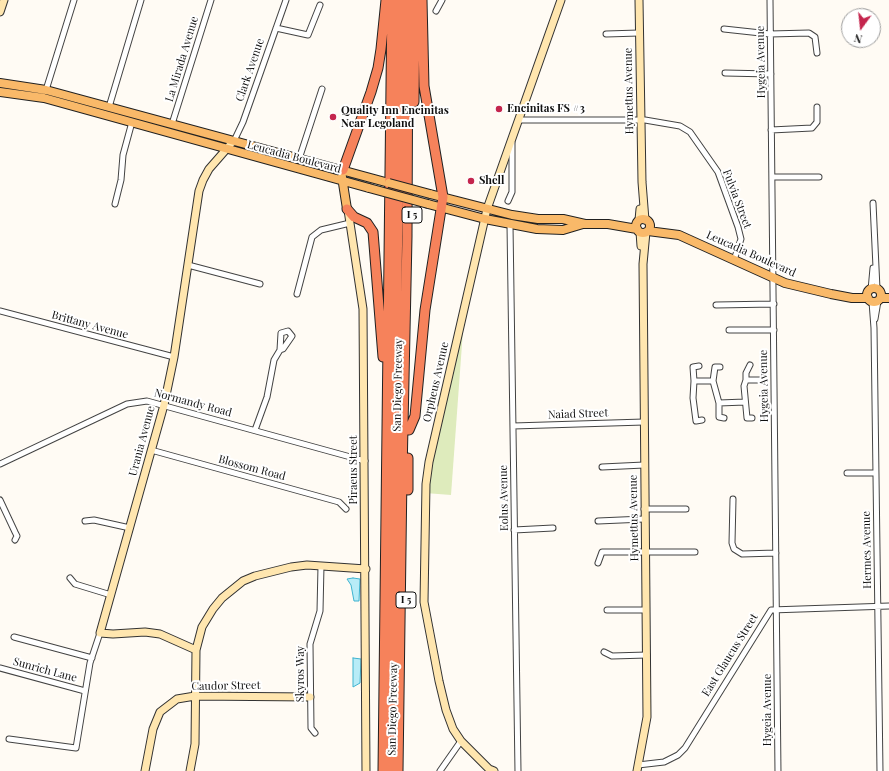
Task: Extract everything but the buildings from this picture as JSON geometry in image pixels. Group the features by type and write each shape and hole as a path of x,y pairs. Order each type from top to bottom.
{"highway":[{"path":"343,170 378,68 386,0"},
{"name":"San Diego Freeway","path":"383,771 392,0"},
{"path":"390,771 401,0"},
{"path":"398,771 402,474 408,207 408,0"},
{"name":"San Diego Freeway","path":"404,771 415,0"},
{"path":"409,430 415,416 425,310 443,197 431,136 424,86 422,0"},
{"path":"348,209 354,217 367,223 373,232 388,414"},
{"path":"350,223 367,223"}],"main road":[{"name":"Leucadia Boulevard","path":"0,83 46,90 172,124 230,146 342,181 485,219 537,229 563,230 585,224"},
{"name":"Leucadia Boulevard","path":"0,92 44,98 132,122 230,146 299,159 487,209 519,216 563,220 585,224 643,226 673,233 773,278 809,290 844,295 852,298 876,296 889,292"},
{"name":"Piraeus Street","path":"343,170 342,181 348,209"}],"street":[{"path":"0,12 4,0"},
{"path":"46,90 74,0"},
{"path":"109,107 141,0"},
{"name":"La Mirada Avenue","path":"172,124 211,0"},
{"name":"Clark Avenue","path":"230,146 286,0"},
{"path":"436,11 442,0"},
{"name":"Orpheus Avenue","path":"461,741 453,729 446,710 427,623 424,602 426,484 429,462 487,209 520,120 561,0"},
{"name":"Hymettus Avenue","path":"638,768 647,716 644,519 643,226 639,0"},
{"name":"Hygeia Avenue","path":"770,0 778,771"},
{"path":"276,28 308,35 320,5"},
{"path":"724,28 770,34 814,34 817,53"},
{"path":"606,34 639,33"},
{"path":"725,74 770,74"},
{"path":"299,159 322,89"},
{"path":"771,130 812,128 817,122 817,107"},
{"name":"Fulvia Street","path":"520,120 641,120 680,126 690,132 718,172 738,227 741,239 734,260"},
{"path":"115,204 121,180 123,155 132,122"},
{"path":"508,201 512,192 512,140"},
{"name":"Urania Avenue","path":"9,739 76,748 92,658 112,595 164,405 174,357 199,191 209,169 230,146"},
{"path":"772,177 820,177"},
{"name":"Hermes Avenue","path":"873,203 876,296 874,328 880,771"},
{"name":"Piraeus Street","path":"348,209 364,309 366,771"},
{"path":"297,294 312,238 321,230 350,223"},
{"name":"Eolus Avenue","path":"510,225 518,771"},
{"path":"188,266 260,284"},
{"path":"716,305 774,304"},
{"name":"Brittany Avenue","path":"0,311 174,357"},
{"path":"729,330 774,330"},
{"path":"255,430 267,396 274,360 280,350"},
{"path":"750,365 746,373 744,386 747,418 752,418"},
{"path":"699,366 693,367 694,381 692,398 696,420 702,420"},
{"path":"720,367 715,366 713,381 719,403 719,417 724,418"},
{"path":"746,380 760,380"},
{"path":"694,381 713,381"},
{"name":"Normandy Road","path":"0,464 127,404 147,401 365,461"},
{"path":"719,403 745,402"},
{"name":"Naiad Street","path":"513,426 644,422"},
{"name":"Blossom Road","path":"151,450 339,502 346,509"},
{"path":"602,467 644,465"},
{"path":"847,473 876,473"},
{"path":"733,498 732,543 734,549 742,554 776,553"},
{"path":"0,500 17,536 15,540"},
{"path":"644,509 686,509"},
{"path":"598,521 644,519"},
{"path":"85,521 94,520 130,528"},
{"path":"514,530 553,528"},
{"path":"598,563 602,552 695,552"},
{"path":"190,771 195,744 196,650 202,627 222,598 244,581 254,576 291,567 307,565 366,569"},
{"name":"Skyros Way","path":"315,733 311,728 310,644 320,611 321,566"},
{"path":"70,578 75,584 112,595"},
{"path":"777,608 889,606"},
{"name":"East Glaucus Street","path":"638,768 664,762 678,755 685,748 759,628 771,610 777,608"},
{"path":"607,610 646,610"},
{"path":"100,633 113,634 145,632 160,634 196,650"},
{"path":"14,636 92,658"},
{"path":"604,652 612,656 647,655"},
{"name":"Sunrich Lane","path":"0,668 85,691"},
{"name":"Caudor Street","path":"145,771 153,729 160,712 177,699 195,696 310,697"},
{"path":"440,771 461,741 489,769 494,771"}],"green space":[{"path":"465,303 451,495 425,493"}],"water":[{"path":"347,579 360,579 359,601 354,601 351,585"},
{"path":"353,658 361,659 360,683 353,687"}],"place":[{"name":"Encinitas FS #3","path":"499,109"},
{"name":"Quality Inn Encinitas Near Legoland","path":"333,117"},
{"name":"Shell","path":"471,181"}]}
